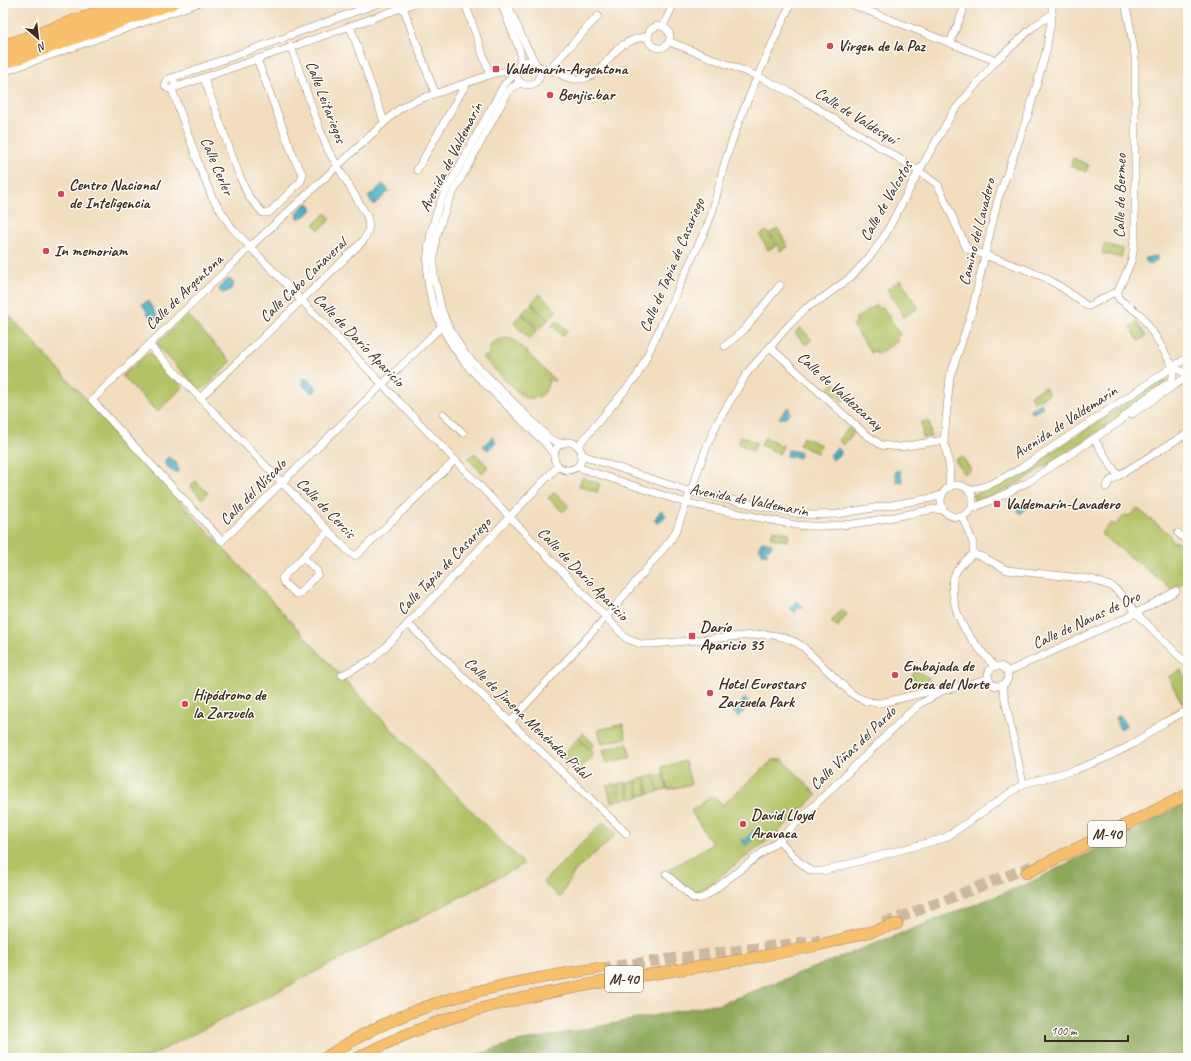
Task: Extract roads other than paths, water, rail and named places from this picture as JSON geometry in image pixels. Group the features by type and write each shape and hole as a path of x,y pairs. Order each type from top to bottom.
{"highway":[{"path":"3,45 81,10 101,3"},
{"path":"3,45 123,3"},
{"path":"3,54 149,3"},
{"path":"3,64 174,3"},
{"name":"M-40","path":"1026,873 1187,795"},
{"name":"M-40","path":"358,1058 384,1043 425,1026 457,1015 512,1000 570,988 814,946 897,924"},
{"name":"M-40","path":"324,1058 377,1027 421,1008 467,993 514,982 600,968"},
{"path":"372,1058 457,1015"}],"street":[{"path":"3,72 198,3"},
{"path":"286,37 379,3"},
{"path":"173,88 414,3"},
{"path":"465,3 490,75"},
{"path":"501,3 520,51 520,63"},
{"path":"507,3 525,44 540,68 540,76 538,81 533,84 521,84 516,79 515,71 517,66 528,60 535,62"},
{"path":"663,26 674,3"},
{"path":"757,76 791,3"},
{"path":"848,3 996,61"},
{"name":"Camino del Lavadero","path":"958,485 950,469 944,440 950,377 972,311 998,199 1028,115 1046,52 1052,14 1052,3"},
{"name":"Calle de Bermeo","path":"1117,293 1130,264 1135,236 1135,56 1125,3"},
{"path":"950,43 963,11 963,4"},
{"path":"403,7 435,94"},
{"name":"Calle de Valcotos","path":"510,722 606,617 670,542 677,529 705,451 717,423 748,373 790,324 806,308 824,298 851,277 872,254 885,235 919,171 953,112 996,61 1033,27 1052,14"},
{"path":"549,69 598,16"},
{"path":"350,26 384,121"},
{"path":"656,26 663,26 669,30 671,36 670,42 665,47 656,49 649,42 649,32 656,26"},
{"path":"540,68 546,67 568,78 578,80 588,78 626,43 634,39 648,36"},
{"name":"Calle Leitariegos","path":"286,37 292,37 294,40 294,44 291,47 318,125 328,150 337,166"},
{"name":"Calle Cerler","path":"250,247 232,228 212,197 200,168 173,88 168,88 165,85 166,81 169,79 286,37"},
{"name":"Calle de Valdesquí","path":"670,42 757,76 792,93 919,171 938,185 967,249 1046,278 1087,306 1111,294 1117,293"},
{"path":"204,78 239,175 249,197 263,213 269,212 301,181 303,175 294,158 258,59"},
{"name":"Calle de Argentona","path":"92,400 250,247 384,121 398,110 410,103 497,72 515,71"},
{"name":"Avenida de Valdemarín","path":"515,71 504,85 442,198 429,237 427,258 428,279 430,296 435,314 450,344 470,370 545,443 554,454"},
{"name":"Calle de Tapia de Casariego","path":"578,446 636,376 645,360 714,209 726,157 757,76"},
{"path":"417,170 466,84"},
{"name":"Avenida de Valdemarín","path":"521,84 511,88 508,92 448,202 436,237 434,277 444,318 464,353 549,438 562,444"},
{"name":"Calle Cabo Cañaveral","path":"200,398 363,241 368,233 369,224 367,216 337,166"},
{"path":"286,196 295,205"},
{"name":"Calle de Darío Aparicio","path":"250,247 627,639 641,644 654,644 764,634 777,635 795,641 858,698 873,703 881,703 908,696 944,690 988,679"},
{"path":"725,346 744,330 780,285"},
{"path":"1117,293 1120,298 1141,315 1173,367 1188,373"},
{"name":"Calle del Níscalo","path":"92,400 222,541 441,327"},
{"name":"Calle de Cercis","path":"149,345 349,552 355,556 455,460"},
{"name":"Calle de Valdezcaray","path":"770,347 864,433 881,445 900,447 944,440"},
{"name":"Avenida de Valdemarín","path":"969,490 998,481 1021,468 1188,357"},
{"name":"Avenida de Valdemarín","path":"1118,423 1136,405 1170,382 1173,377 1173,367"},
{"name":"Avenida de Valdemarín","path":"971,509 1028,482 1188,376"},
{"path":"443,414 463,433"},
{"path":"1106,487 1110,481 1186,434"},
{"path":"1094,439 1118,476"},
{"path":"571,443 578,446 581,454 581,460 577,467 565,470 558,466 555,462 554,454 556,448 562,444 571,443"},
{"name":"Avenida de Valdemarín","path":"581,454 691,492 794,513 814,515 863,511 941,495"},
{"name":"Calle Tapia de Casariego","path":"342,674 373,659 558,466"},
{"name":"Avenida de Valdemarín","path":"577,467 686,503 812,527 844,526 934,509 943,510"},
{"name":"Camino del Lavadero","path":"949,486 950,469"},
{"path":"949,486 963,486 969,490 973,500 971,509 967,513 957,517 951,516 943,510 940,502 941,495 949,486"},
{"path":"962,516 973,543 973,554 960,566 954,576 952,590 956,613 963,628 994,666 1003,667 1007,672 1007,681 1002,685 995,686 988,679 988,672 994,666"},
{"path":"303,557 317,571 318,574 301,592 296,594 284,583 282,578 303,557 329,531"},
{"path":"1178,533 1188,542"},
{"path":"973,554 983,557 1007,570 1091,579 1113,587 1128,601 1136,613 1188,665"},
{"name":"Calle de Navas de Oro","path":"1007,672 1136,613 1176,591"},
{"name":"Calle de Jimena Menéndez Pidal","path":"408,624 626,832"},
{"path":"1002,685 1023,784"},
{"name":"Calle Viñas del Pardo","path":"666,874 690,897 698,899 706,896 779,840 914,709 944,690"},
{"path":"917,695 920,704"},
{"path":"908,696 914,709"},
{"path":"779,840 797,860 811,871 822,871 945,838 1023,784 1075,770 1108,757 1133,744 1165,722 1188,710"}],"water":[{"path":"383,184 389,191 374,205 368,197"},
{"path":"308,203 313,208 307,215 298,218 297,214 302,207"},
{"path":"1157,256 1157,260 1151,265 1147,263 1145,258"},
{"path":"230,279 234,283 231,289 224,293 220,292 221,286"},
{"path":"148,301 159,318 153,322 142,304"},
{"path":"307,378 313,383 317,389 313,393 304,387 302,380"},
{"path":"1041,403 1043,407 1041,410 1032,413 1030,409"},
{"path":"788,407 791,409 789,411 791,412 784,419 779,418"},
{"path":"492,437 496,442 488,450 483,446"},
{"path":"837,448 842,452 833,460 829,456"},
{"path":"788,450 800,452 799,458 787,456"},
{"path":"168,457 176,462 179,470 178,472 174,472 168,468 164,461"},
{"path":"900,470 903,482 897,483 895,471"},
{"path":"1024,501 1029,505 1021,514 1017,510"},
{"path":"661,510 666,515 658,524 654,520"},
{"path":"763,541 771,543 772,545 769,549 767,547 765,548 767,550 767,555 763,554 759,547"},
{"path":"797,601 803,606 798,608 795,613 790,608"},
{"path":"745,698 751,704 738,717 732,711 739,705 743,709 745,707 741,702"},
{"path":"1120,715 1126,726 1120,729 1115,718"},
{"path":"754,830 758,834 746,846 741,840 744,840"}],"tunnel":[{"path":"883,923 1035,865"},
{"path":"600,968 820,940"}],"place":[{"name":"Virgen de la Paz","path":"830,46"},
{"name":"Valdemarín-Argentona","path":"496,69"},
{"name":"Benjis.bar","path":"550,95"},
{"name":"Centro Nacional de Inteligencia","path":"61,194"},
{"name":"In memoriam","path":"46,251"},
{"name":"Valdemarín-Lavadero","path":"997,504"},
{"name":"Darío Aparicio 35","path":"692,636"},
{"name":"Embajada de Corea del Norte","path":"895,675"},
{"name":"Hotel Eurostars Zarzuela Park","path":"710,693"},
{"name":"Hipódromo de la Zarzuela","path":"185,704"},
{"name":"David Lloyd Aravaca","path":"743,824"}]}
